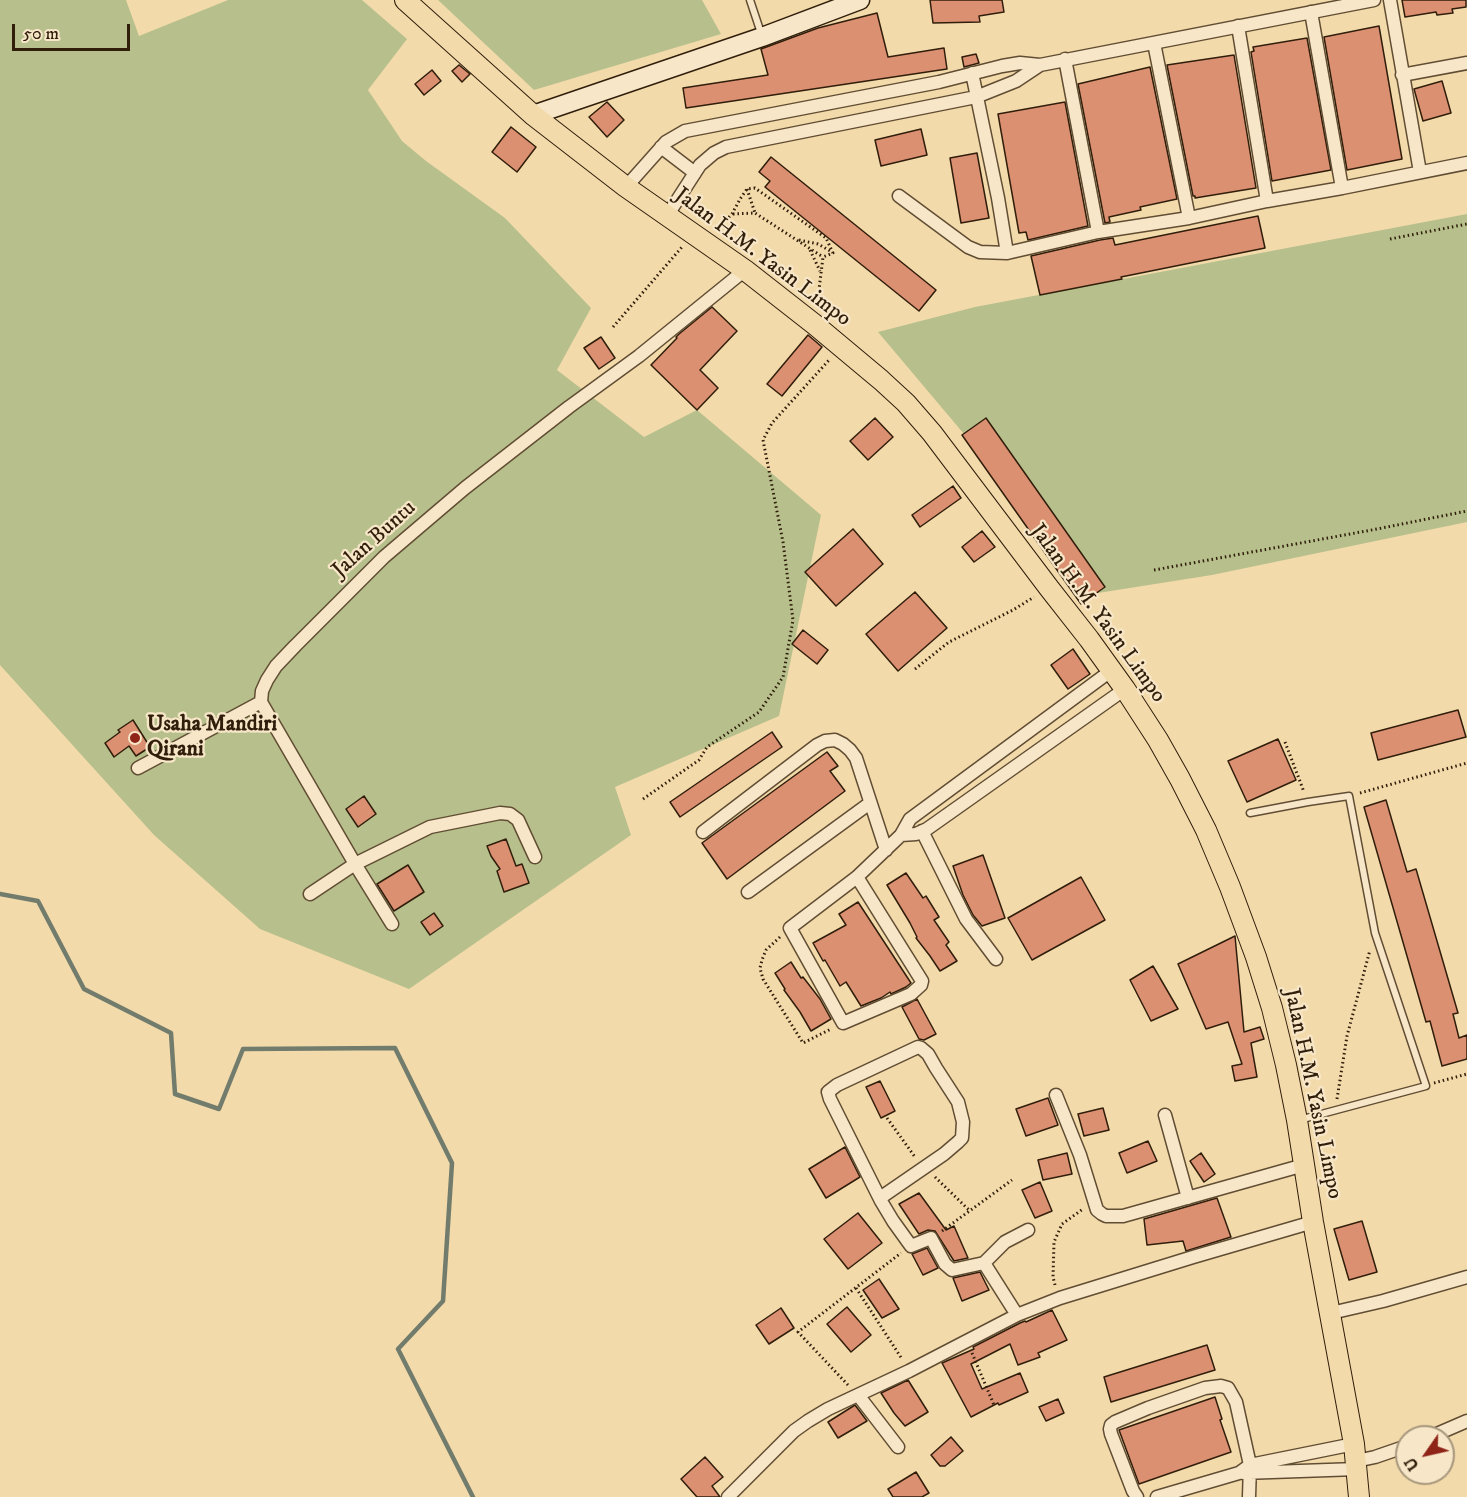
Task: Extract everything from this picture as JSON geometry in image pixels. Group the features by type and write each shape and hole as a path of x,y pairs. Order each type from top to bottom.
{"main road":[{"name":"Jalan H.M. Yasin Limpo","path":"405,0 533,115 626,187 745,270 814,324 906,403 1112,670 1158,740 1206,831 1230,887 1272,1008 1297,1120 1356,1458 1359,1497"}],"street":[{"path":"533,115 762,37 860,0"},
{"path":"626,187 661,147 685,131 939,82 1011,64 1040,65 1374,0"},
{"path":"1390,0 1420,172"},
{"path":"1311,12 1342,189"},
{"path":"1238,26 1267,201"},
{"path":"1154,44 1189,218"},
{"path":"1065,59 1098,232"},
{"path":"1402,75 1467,63"},
{"path":"667,216 705,160 726,147 976,97 1016,81 1040,65"},
{"path":"972,73 998,198 1006,253"},
{"path":"939,82 943,104"},
{"path":"661,147 695,173"},
{"path":"898,196 968,247 980,252 1006,253 1098,232 1189,218 1467,163"},
{"name":"Jalan Buntu","path":"261,702 262,691 276,666 384,557 465,488 639,356 745,270"},
{"path":"857,877 922,981 921,985 911,994 843,1023 790,928 857,877 901,835 910,819 1112,670"},
{"path":"901,835 916,834 922,831 1125,689"},
{"path":"138,768 261,702 392,924"},
{"path":"704,832 817,745 835,740 850,750 856,758 886,850"},
{"path":"748,892 870,803"},
{"path":"310,894 355,864 430,827 500,813 510,814 518,820 536,857"},
{"path":"922,831 966,919 996,960"},
{"path":"880,1198 944,1154 962,1138 961,1107 928,1054 921,1047 837,1085 828,1092 880,1198 911,1246 931,1238 945,1264 952,1270 984,1263 1005,1242 1029,1230"},
{"path":"1056,1095 1080,1155 1094,1201 1099,1212 1106,1216 1123,1216 1304,1165"},
{"path":"1165,1115 1188,1198"},
{"path":"728,1497 794,1431 828,1409 909,1371 1017,1315 1060,1298 1313,1222"},
{"path":"984,1263 1017,1315"},
{"path":"1331,1313 1383,1301 1467,1276"},
{"path":"1137,1497 1111,1434 1111,1425 1148,1408 1218,1386 1226,1386 1236,1402 1249,1497"},
{"path":"858,1395 898,1447"},
{"path":"1157,1497 1175,1494 1246,1470 1375,1457 1395,1450"},
{"path":"1246,1470 1356,1458"}],"lane":[{"path":"750,0 762,37"},
{"path":"1250,813 1349,796 1375,933 1426,1086 1297,1120"}],"path":[{"path":"613,327 698,238 732,214 747,189 755,188 826,238 833,253"},
{"path":"747,189 755,213"},
{"path":"732,214 755,213 823,257"},
{"path":"1390,239 1467,224"},
{"path":"795,239 818,244 833,253"},
{"path":"810,249 821,273"},
{"path":"823,257 833,253"},
{"path":"814,324 823,257"},
{"path":"643,799 699,760 707,747 759,712 783,677 794,620 783,542 763,440 772,423 841,347"},
{"path":"1154,570 1467,511"},
{"path":"915,669 949,642 1013,610 1049,588"},
{"path":"1285,742 1308,802"},
{"path":"1349,796 1467,763"},
{"path":"790,928 766,950 760,968 763,979 804,1043 843,1023"},
{"path":"1336,1110 1347,1036 1375,933"},
{"path":"1426,1086 1467,1074"},
{"path":"931,1238 1012,1180"},
{"path":"1060,1298 1053,1277 1054,1242 1062,1224 1094,1201"},
{"path":"858,1395 798,1332 911,1246"},
{"path":"856,1288 909,1371"},
{"path":"967,1341 994,1405"}],"green space":[{"path":"0,0 126,0 139,36 228,0 362,0 407,39 368,90 402,141 505,218 591,308 557,370 644,437 697,410 821,515 779,716 615,787 631,835 409,989 260,929 154,835 0,665"},
{"path":"438,0 702,0 721,34 534,90"},
{"path":"1467,214 1467,522 1212,575 1098,593 878,332 975,307"}],"building":[{"path":"930,0 1002,0 1004,12 979,16 980,22 933,23"},
{"path":"1402,0 1466,0 1466,7 1452,9 1453,13 1437,15 1436,12 1405,17"},
{"path":"877,13 888,57 944,48 947,69 686,108 683,88 768,75 761,49 818,28"},
{"path":"1379,26 1402,159 1347,170 1324,37"},
{"path":"1307,38 1331,170 1272,181 1251,52 1254,51 1253,47"},
{"path":"976,54 979,63 964,67 962,57"},
{"path":"1234,55 1256,188 1195,198 1167,65"},
{"path":"459,65 470,74 462,82 452,71"},
{"path":"1150,67 1177,199 1109,217 1110,222 1105,223 1078,84"},
{"path":"432,70 441,81 424,95 415,84"},
{"path":"1442,81 1451,113 1423,121 1414,89"},
{"path":"607,102 624,120 607,137 589,117"},
{"path":"1065,102 1088,226 1028,240 1026,232 1019,233 998,114"},
{"path":"511,127 536,147 517,172 492,152"},
{"path":"921,129 927,155 881,166 875,140"},
{"path":"977,153 989,218 961,223 950,158"},
{"path":"771,157 936,290 919,311 765,187 770,181 759,172"},
{"path":"1258,216 1265,248 1040,295 1031,256 1100,240 1113,238 1115,245"},
{"path":"712,307 737,331 700,370 718,388 697,410 651,365 679,334"},
{"path":"808,335 822,347 782,396 767,384"},
{"path":"601,337 615,358 599,369 584,348"},
{"path":"875,418 893,437 868,460 850,441"},
{"path":"986,418 1105,587 1081,604 962,435"},
{"path":"953,486 961,498 920,527 912,515"},
{"path":"853,529 883,564 836,606 805,572"},
{"path":"982,531 995,547 974,562 962,547"},
{"path":"915,592 947,628 898,671 866,634"},
{"path":"803,630 828,650 817,664 792,644"},
{"path":"1073,649 1090,674 1068,689 1051,665"},
{"path":"1458,710 1466,737 1378,760 1371,733"},
{"path":"133,720 150,747 136,756 129,746 114,757 105,743"},
{"path":"772,732 782,747 680,817 670,802"},
{"path":"1278,739 1296,780 1247,802 1228,761"},
{"path":"827,752 838,766 830,771 845,791 727,879 702,843"},
{"path":"364,796 376,814 358,827 346,809"},
{"path":"1386,800 1407,872 1416,869 1458,1013 1453,1014 1459,1038 1467,1035 1467,1059 1442,1066 1430,1021 1426,1022 1364,807"},
{"path":"506,839 516,866 522,864 529,883 504,892 497,871 500,869 487,846"},
{"path":"983,855 1005,918 982,926 973,915 963,895 953,866"},
{"path":"408,865 424,892 394,911 377,884"},
{"path":"906,873 923,898 926,896 939,917 934,920 949,942 946,945 957,961 940,971 916,938 910,923 887,885"},
{"path":"1081,877 1105,920 1032,960 1008,918"},
{"path":"858,902 911,983 861,1006 846,982 840,986 813,943 846,925 839,914"},
{"path":"434,913 443,926 430,935 421,922"},
{"path":"1235,936 1244,1032 1260,1027 1264,1039 1251,1043 1257,1077 1235,1081 1232,1066 1242,1064 1228,1022 1206,1029 1178,964"},
{"path":"791,962 801,978 803,977 820,999 831,1019 811,1031 775,973"},
{"path":"1153,966 1178,1009 1151,1021 1130,980"},
{"path":"917,999 936,1034 924,1040 919,1039 902,1007"},
{"path":"880,1081 895,1111 881,1118 866,1087"},
{"path":"1048,1098 1058,1125 1026,1136 1016,1109"},
{"path":"1103,1108 1109,1130 1084,1136 1078,1114"},
{"path":"1148,1141 1157,1161 1127,1173 1119,1153"},
{"path":"845,1147 860,1177 826,1198 809,1169"},
{"path":"1067,1153 1072,1174 1043,1180 1038,1160"},
{"path":"1201,1153 1215,1174 1204,1182 1190,1161"},
{"path":"1040,1182 1052,1211 1035,1218 1022,1190"},
{"path":"919,1193 946,1230 954,1226 968,1258 954,1261 935,1231 928,1230 919,1234 899,1204"},
{"path":"1217,1198 1231,1237 1186,1251 1183,1241 1147,1245 1144,1219"},
{"path":"858,1213 882,1243 848,1269 824,1239"},
{"path":"1362,1221 1377,1272 1349,1280 1334,1229"},
{"path":"927,1248 938,1268 923,1275 912,1254"},
{"path":"980,1272 989,1290 962,1301 953,1278"},
{"path":"879,1279 899,1309 882,1318 863,1290"},
{"path":"847,1307 871,1335 851,1352 827,1324"},
{"path":"781,1308 794,1328 769,1344 756,1325"},
{"path":"1052,1310 1067,1340 1038,1353 1040,1357 1018,1365 1010,1344 971,1364 982,1389 1020,1373 1028,1392 999,1405 998,1403 971,1417 942,1363 974,1349 973,1347 1020,1323"},
{"path":"1207,1345 1215,1370 1111,1402 1104,1377"},
{"path":"908,1380 928,1412 905,1426 881,1393"},
{"path":"1215,1397 1231,1452 1139,1484 1119,1430"},
{"path":"1058,1399 1064,1413 1046,1421 1039,1407"},
{"path":"855,1405 867,1421 838,1438 828,1422"},
{"path":"951,1437 963,1451 945,1466 940,1466 931,1455"},
{"path":"705,1457 723,1477 712,1486 720,1497 697,1497 681,1479"},
{"path":"916,1472 929,1493 922,1497 893,1497 888,1489"}],"waterway":[{"path":"0,894 38,901 84,989 171,1033 175,1094 219,1109 243,1049 395,1048 452,1163 443,1301 398,1349 473,1497"}],"place":[{"name":"Usaha Mandiri Qirani","path":"135,738"}]}
